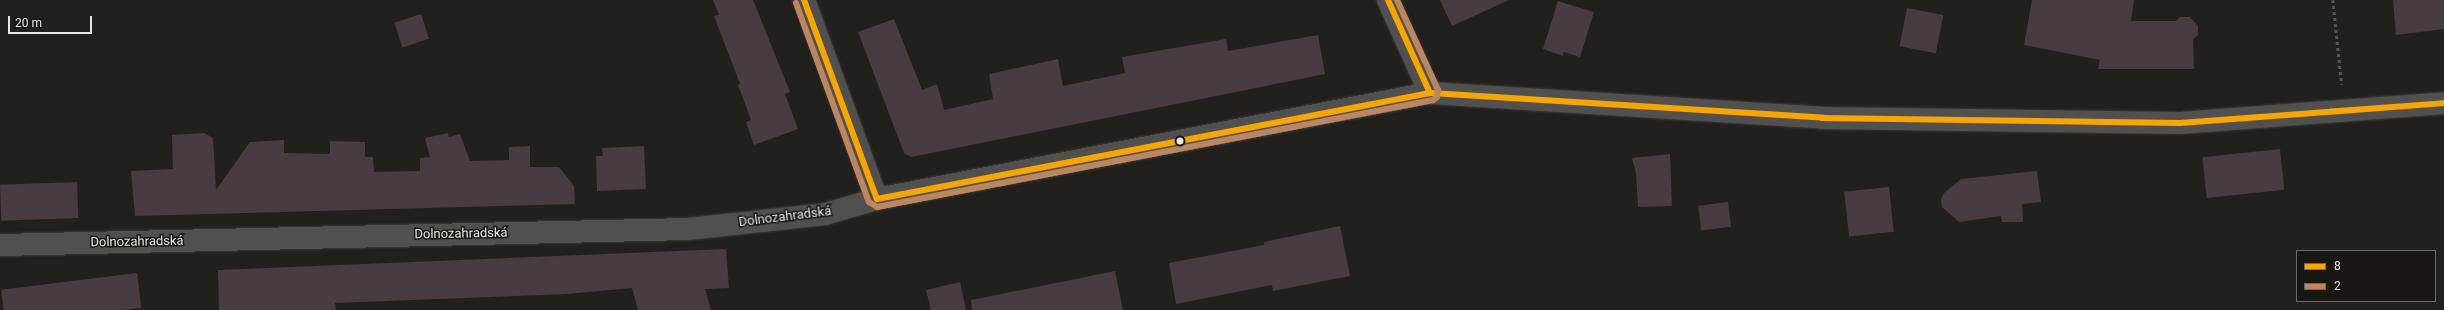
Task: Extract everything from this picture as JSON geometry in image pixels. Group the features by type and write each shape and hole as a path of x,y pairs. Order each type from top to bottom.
{"street":[{"path":"804,0 877,199"},
{"path":"1388,0 1430,93"},
{"name":"Dolnozahradská","path":"0,245 688,229 825,214 877,199 1430,93 1822,118 2180,123 2444,103"}],"path":[{"path":"2333,0 2345,111"}],"building":[{"path":"713,0 753,0 790,92 785,94 798,129 754,145 746,122 751,120 738,85 740,84 714,16 719,15"},
{"path":"1440,0 1509,0 1452,26"},
{"path":"2032,0 2134,0 2131,21 2176,21 2180,17 2190,17 2198,26 2198,35 2193,39 2194,69 2098,69 2100,60 2024,45"},
{"path":"2393,0 2444,0 2444,29 2396,35"},
{"path":"1558,1 1594,12 1580,57 1564,52 1563,56 1543,49"},
{"path":"1907,8 1943,15 1936,53 1900,46"},
{"path":"421,14 429,39 402,47 394,23"},
{"path":"894,19 922,90 937,84 944,110 993,99 989,74 1058,59 1063,86 1125,73 1122,57 1226,39 1228,51 1318,35 1325,74 911,157 904,153 858,32"},
{"path":"204,133 213,138 216,190 250,142 284,140 284,153 330,154 330,141 365,142 365,157 373,157 374,172 420,171 420,158 430,157 425,138 448,133 449,137 460,134 470,161 509,160 509,147 530,146 530,167 559,167 574,186 575,204 135,216 131,171 173,169 172,135"},
{"path":"644,146 646,189 597,191 596,156 603,156 602,148"},
{"path":"2280,149 2284,190 2207,198 2202,157"},
{"path":"1670,154 1672,206 1638,207 1636,173 1632,158"},
{"path":"2037,171 2041,202 2022,204 2023,222 2002,222 2001,216 1959,222 1942,207 1941,199 1944,193 1961,179"},
{"path":"77,182 78,218 1,221 0,185"},
{"path":"1889,187 1894,232 1849,236 1844,192"},
{"path":"1728,202 1731,227 1701,230 1698,206"},
{"path":"1340,226 1350,276 1273,291 1272,285 1176,304 1169,263 1264,245 1264,242"},
{"path":"726,249 729,288 705,289 711,310 638,310 632,288 567,294 335,303 336,310 219,310 218,270"},
{"path":"1115,271 1123,310 972,310 971,300"},
{"path":"137,273 141,308 123,310 4,310 1,290"},
{"path":"960,282 966,310 931,310 926,290"}],"transit line":[{"name":"8","path":"804,0 877,199 1430,93 1822,118 2180,123 2444,103"},
{"name":"8","path":"1388,0 1430,93"},
{"name":"2","path":"796,3 869,202 877,207 1433,100 1437,97 1438,90 1397,0"}]}
